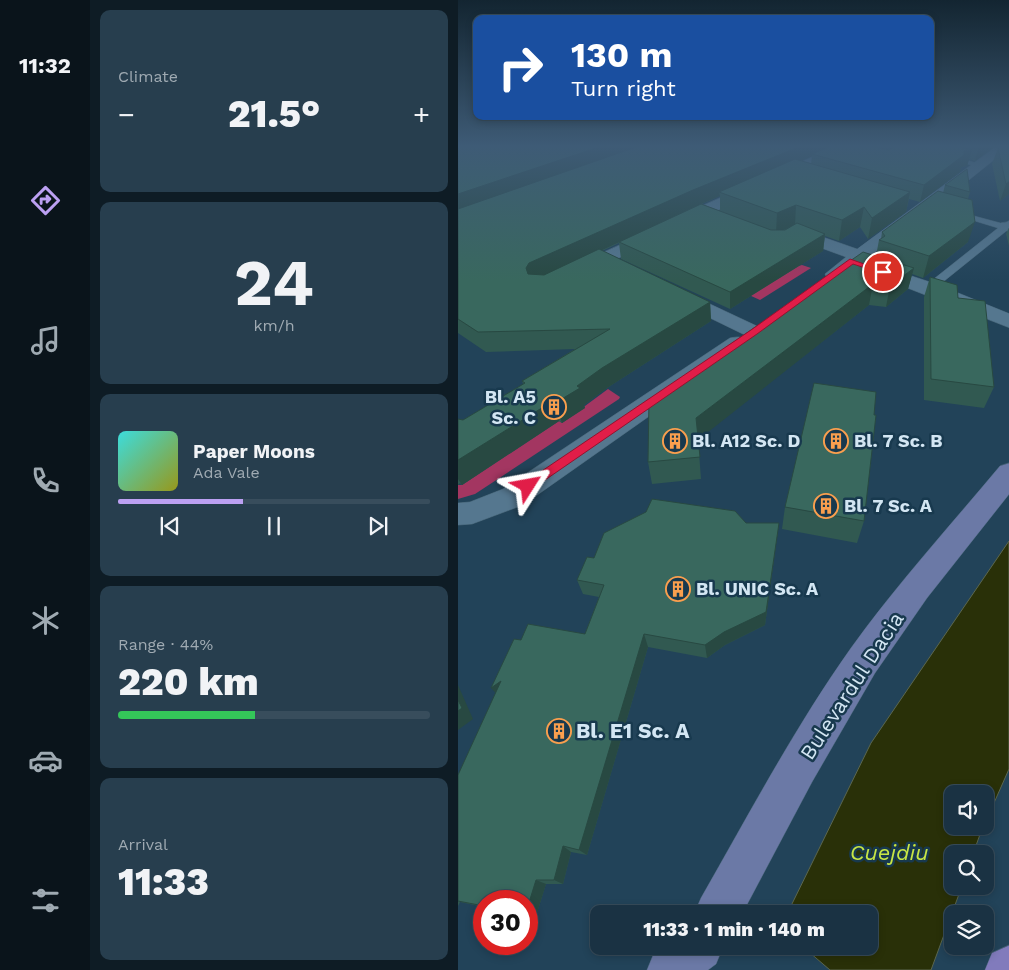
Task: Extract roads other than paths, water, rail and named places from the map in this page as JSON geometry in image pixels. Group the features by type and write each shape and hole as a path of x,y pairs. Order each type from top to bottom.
{"main road":[{"name":"Bulevardul Dacia","path":"722,905 794,774 834,707 886,627 1010,474"},
{"path":"671,970 688,955"},
{"path":"690,970 696,955"},
{"path":"699,955 700,970"}],"street":[{"path":"684,220 747,191"},
{"path":"815,288 930,207 948,191"},
{"path":"903,204 930,207"},
{"path":"701,212 726,222"},
{"path":"559,279 667,228"},
{"path":"777,241 794,232 1010,322"},
{"path":"603,259 621,268"},
{"path":"458,514 472,513 512,497 762,327 665,289"}],"lane":[{"path":"948,210 1008,226"},
{"path":"929,288 1008,226"}],"water":[{"name":"Cuejdiu","path":"1009,541 1009,769 994,803 994,785 944,785 944,835 980,835 976,845 944,845 944,895 959,895 955,905 944,905 944,935 931,970 830,970 812,955 878,955 878,905 791,905 871,743"}],"place":[{"name":"Bl. A5 Sc. C","path":"554,407"},
{"name":"Bl. A12 Sc. D","path":"675,441"},
{"name":"Bl. 7 Sc. B","path":"836,441"},
{"name":"Bl. 7 Sc. A","path":"826,506"},
{"name":"Bl. UNIC Sc. A","path":"678,589"},
{"name":"Bl. E1 Sc. A","path":"559,731"}]}
